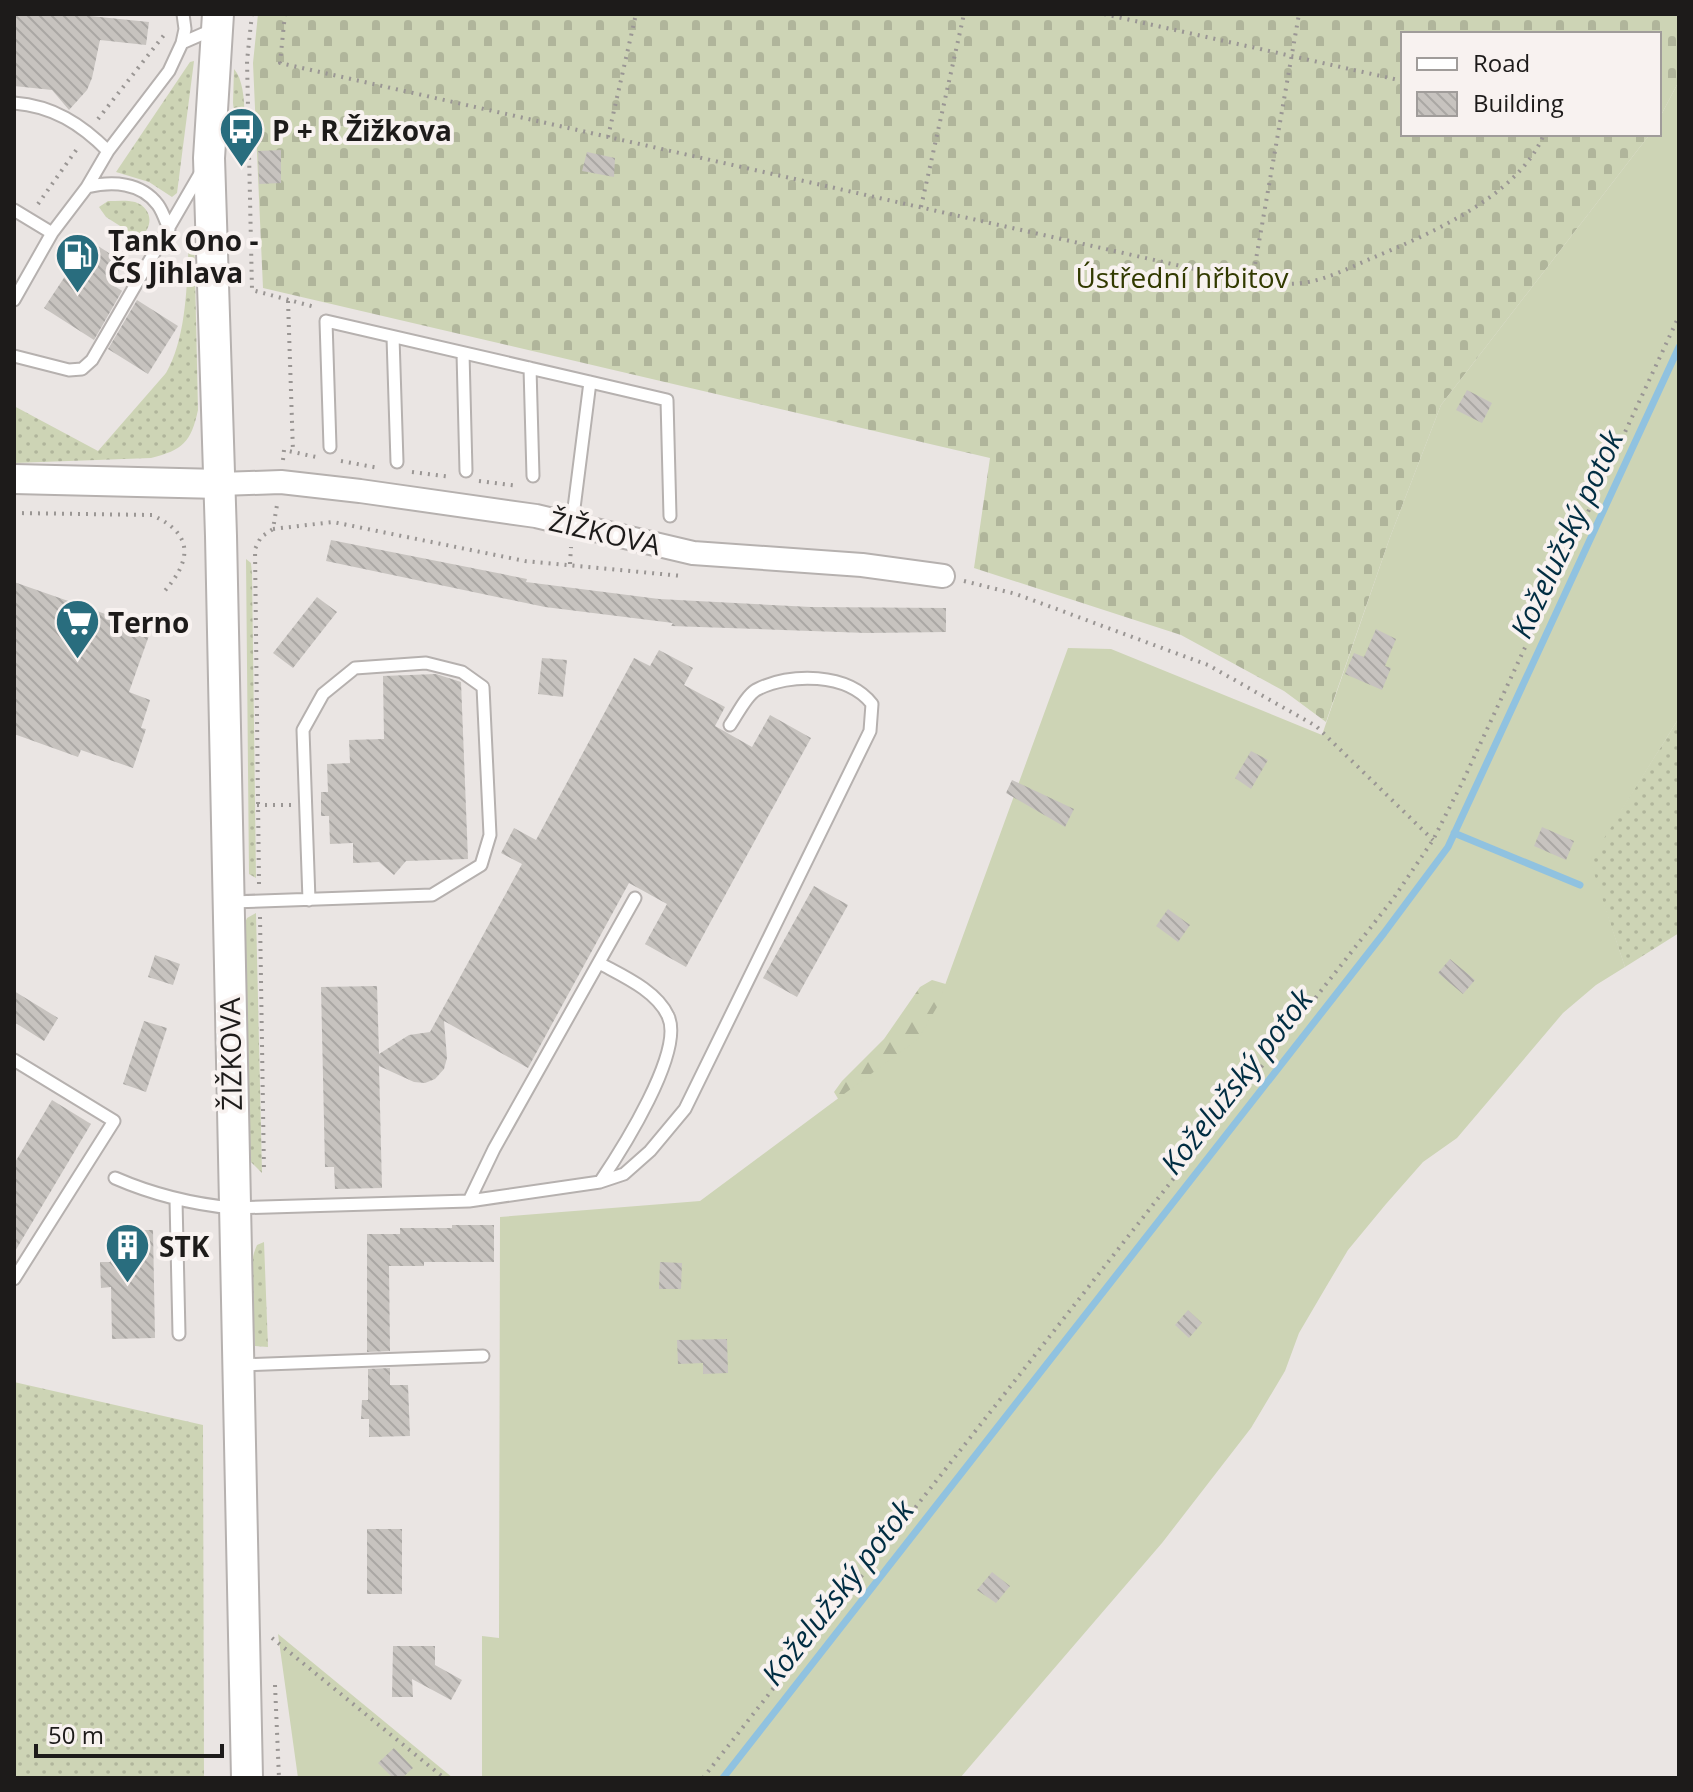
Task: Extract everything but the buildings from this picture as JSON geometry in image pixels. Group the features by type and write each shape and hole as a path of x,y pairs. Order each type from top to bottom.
{"main road":[{"name":"ŽIŽKOVA","path":"217,21 209,158 220,484 247,1778"}],"street":[{"path":"14,479 220,484"},
{"name":"ŽIŽKOVA","path":"220,484 281,482 536,516 693,553 862,565 943,576"}],"lane":[{"path":"14,300 52,233 87,187 108,151 169,71 182,43 186,18 183,14"},
{"path":"182,43 217,21"},
{"path":"14,103 43,107 57,113 89,132 108,151"},
{"path":"14,356 69,370 82,369 92,360 209,158"},
{"path":"87,187 109,182 143,193 158,205 169,229"},
{"path":"14,210 52,233"},
{"path":"330,447 326,321 667,400 670,516"},
{"path":"393,337 397,462"},
{"path":"463,353 466,471"},
{"path":"530,368 533,476"},
{"path":"572,524 590,382"},
{"path":"227,902 260,902 432,895 481,865 490,835 483,687 462,672 426,663 355,668 323,694 303,730 309,900"},
{"path":"115,1178 176,1200 233,1208 469,1201 600,1182 624,1174 650,1151 685,1109 870,731 872,704 863,693 836,682 783,681 753,691 730,725"},
{"path":"469,1201 494,1149 601,964 635,898"},
{"path":"600,1182 621,1150 660,1075 672,1038 668,1016 652,996 601,964"},
{"path":"14,1060 114,1121 14,1279"},
{"path":"176,1200 179,1334"},
{"path":"239,1365 483,1356"}],"path":[{"path":"252,14 247,61 252,290"},
{"path":"285,14 280,63 1252,282 1304,283 1404,245 1471,211 1525,165 1543,136"},
{"path":"608,137 636,14"},
{"path":"921,207 964,14"},
{"path":"1104,14 1401,81"},
{"path":"1252,282 1299,14"},
{"path":"288,301 293,452"},
{"path":"703,1778 1393,899 1433,840 1564,568 1679,316"},
{"path":"273,529 284,450"},
{"path":"14,513 152,515 173,524 185,549 184,564 162,594"},
{"path":"265,1206 255,549 261,537 273,529 333,522 525,561 570,564"},
{"path":"943,576 1016,594 1208,665 1316,726 1433,840"},
{"path":"273,1654 273,1639 444,1778"},
{"path":"275,1685 279,1778"}],"green space":[{"name":"Ústřední hřbitov","path":"258,14 1679,14 1679,81 1661,115 1661,32 1401,32 1401,136 1648,136 1441,405 1389,540 1326,722 1284,691 1181,635 974,568 990,458 263,288 253,63"},
{"path":"194,61 177,193 172,197 149,182 116,172 190,62"},
{"path":"234,69 244,100 241,166 233,103"},
{"path":"1679,81 1679,718 1590,861 1625,967 1596,985 1563,1013 1457,1138 1423,1162 1348,1250 1299,1333 1285,1371 1251,1428 1162,1543 960,1778 482,1778 482,1636 499,1638 500,1217 700,1201 918,1039 937,1007 1068,648 1111,649 1322,735 1389,540 1441,405 1648,136 1661,136 1661,115"},
{"path":"108,201 141,205 149,218 144,234 139,238 106,217 99,207"},
{"path":"194,229 198,410 184,443 171,452 151,458 14,463 14,406 98,451 166,373 179,341 187,286 189,234"},
{"path":"246,559 251,563 252,574 256,878 249,874"},
{"path":"1679,718 1679,933 1625,967 1589,861"},
{"path":"256,913 262,1173 250,1161 249,1150 244,925 247,918"},
{"path":"932,980 956,987 972,998 843,1107 834,1092 884,1039 920,987"},
{"path":"264,1242 268,1347 255,1346 251,1295 253,1256 257,1245"},
{"path":"14,1382 203,1425 204,1778 14,1778"},
{"path":"278,1634 453,1778 298,1778"}],"waterway":[{"name":"Koželužský potok","path":"723,1778 1448,847 1679,347"},
{"path":"1454,833 1580,885"}],"place":[{"name":"P + R Žižkova","path":"241,169"},
{"name":"Tank Ono - ČS Jihlava","path":"77,295"},
{"name":"Terno","path":"77,661"},
{"name":"STK","path":"128,1285"}]}
